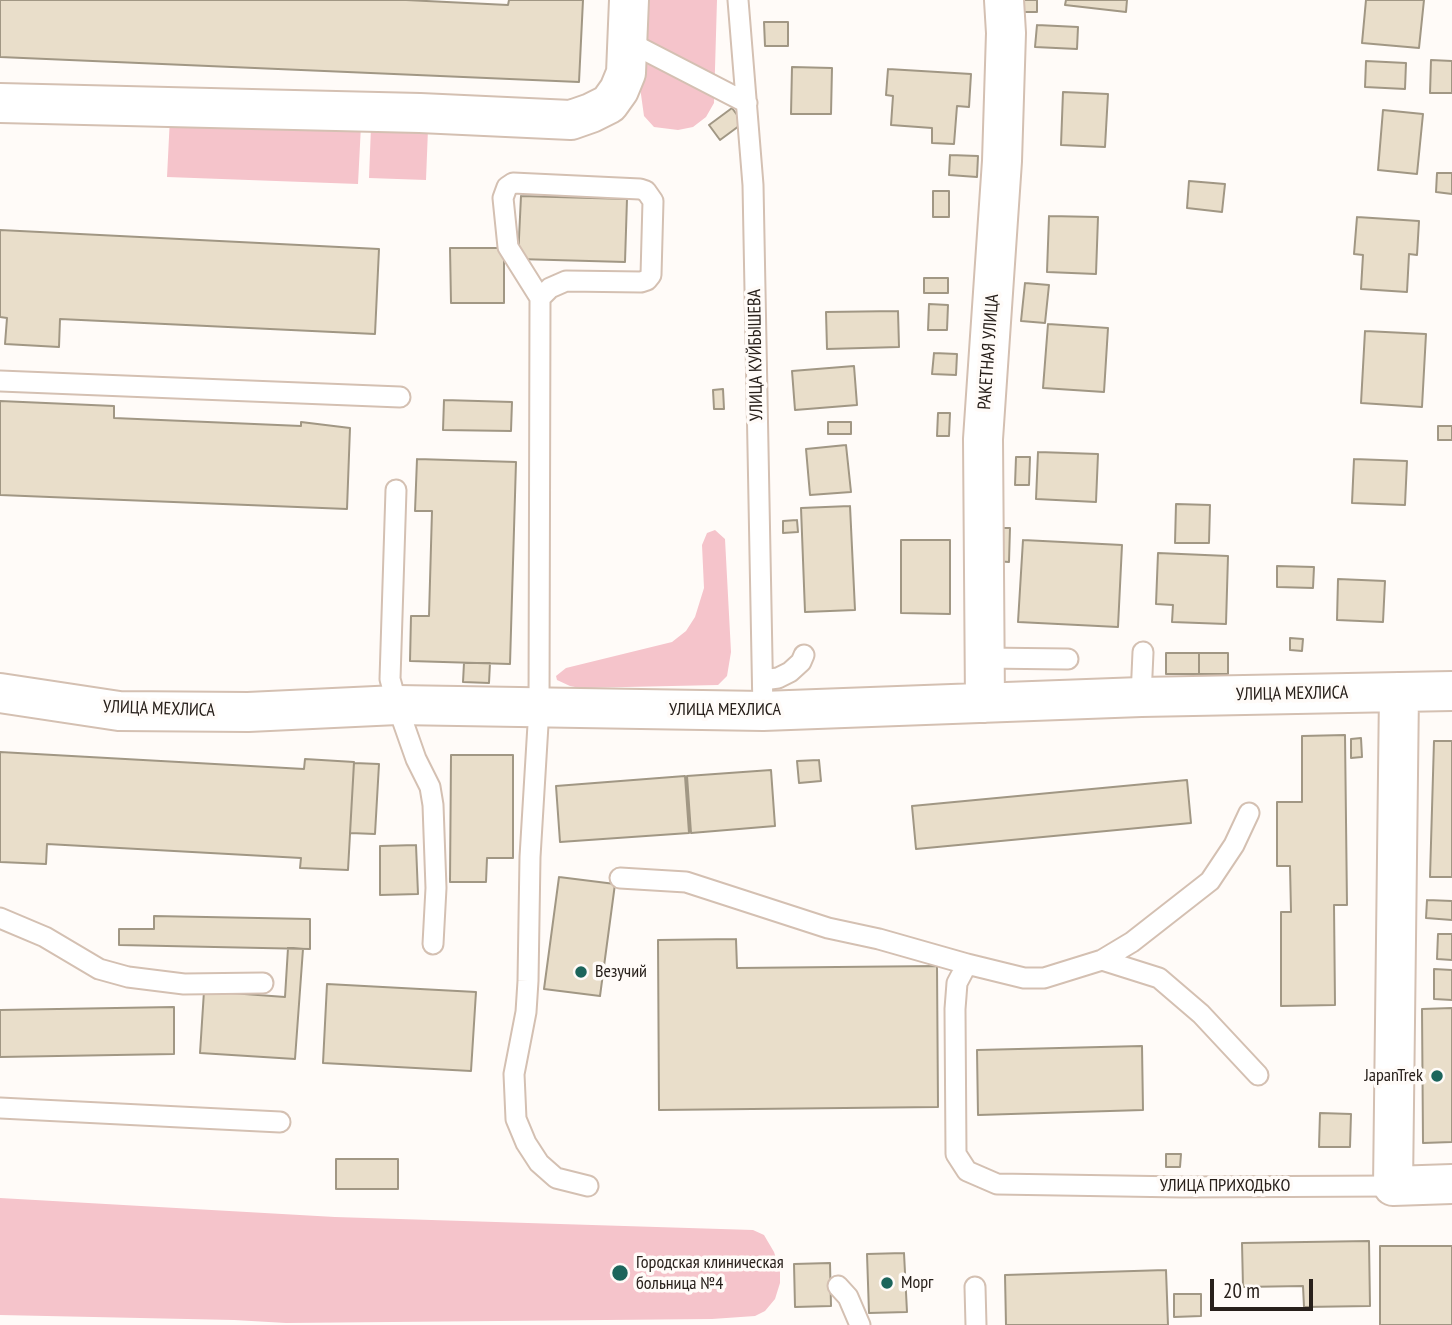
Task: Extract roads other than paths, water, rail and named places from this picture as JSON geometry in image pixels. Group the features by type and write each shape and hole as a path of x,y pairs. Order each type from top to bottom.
{"street":[{"path":"0,103 420,113 571,120 609,104 619,90 626,73 629,0"},
{"name":"РАКЕТНАЯ УЛИЦА","path":"985,704 983,439 1002,161 1006,33 1003,0"},
{"name":"УЛИЦА МЕХЛИСА","path":"0,692 119,711 248,712 397,705 539,708 763,695 985,704 1140,697 1452,691"},
{"path":"1393,1185 1399,692"},
{"name":"УЛИЦА ПРИХОДЬКО","path":"1393,1185 1452,1184"}],"lane":[{"name":"УЛИЦА КУЙБЫШЕВА","path":"737,0 753,185 763,695"},
{"path":"627,41 747,103"},
{"path":"540,298 550,288 566,281 647,280 651,275 653,201 646,191 513,183 507,187 503,198 508,247 540,298 539,708 530,857 526,1012 514,1074 516,1119 526,1143 539,1163 556,1178 588,1185"},
{"path":"0,381 400,397"},
{"path":"396,490 390,679 416,759 430,788 433,805 436,888 433,944"},
{"path":"1140,697 1143,652"},
{"path":"763,695 778,678 801,662 804,655"},
{"path":"985,658 1068,659"},
{"path":"620,878 686,882 828,928 1024,978 1044,978 1102,960 1132,942 1209,881 1234,845 1249,813"},
{"path":"0,918 45,937 99,969 128,977 184,984 263,983"},
{"path":"1102,960 1158,978 1201,1014 1258,1075"},
{"name":"УЛИЦА ПРИХОДЬКО","path":"967,964 957,983 955,1009 956,1154 967,1171 997,1184 1182,1187 1393,1185"},
{"path":"0,1108 280,1122"},
{"path":"838,1286 848,1297 860,1325"},
{"path":"975,1287 976,1325"}],"place":[{"name":"Везучий","path":"581,972"},
{"name":"JapanTrek","path":"1437,1076"},
{"name":"Городская клиническая больница №4","path":"620,1273"},
{"name":"Морг","path":"887,1283"}]}
